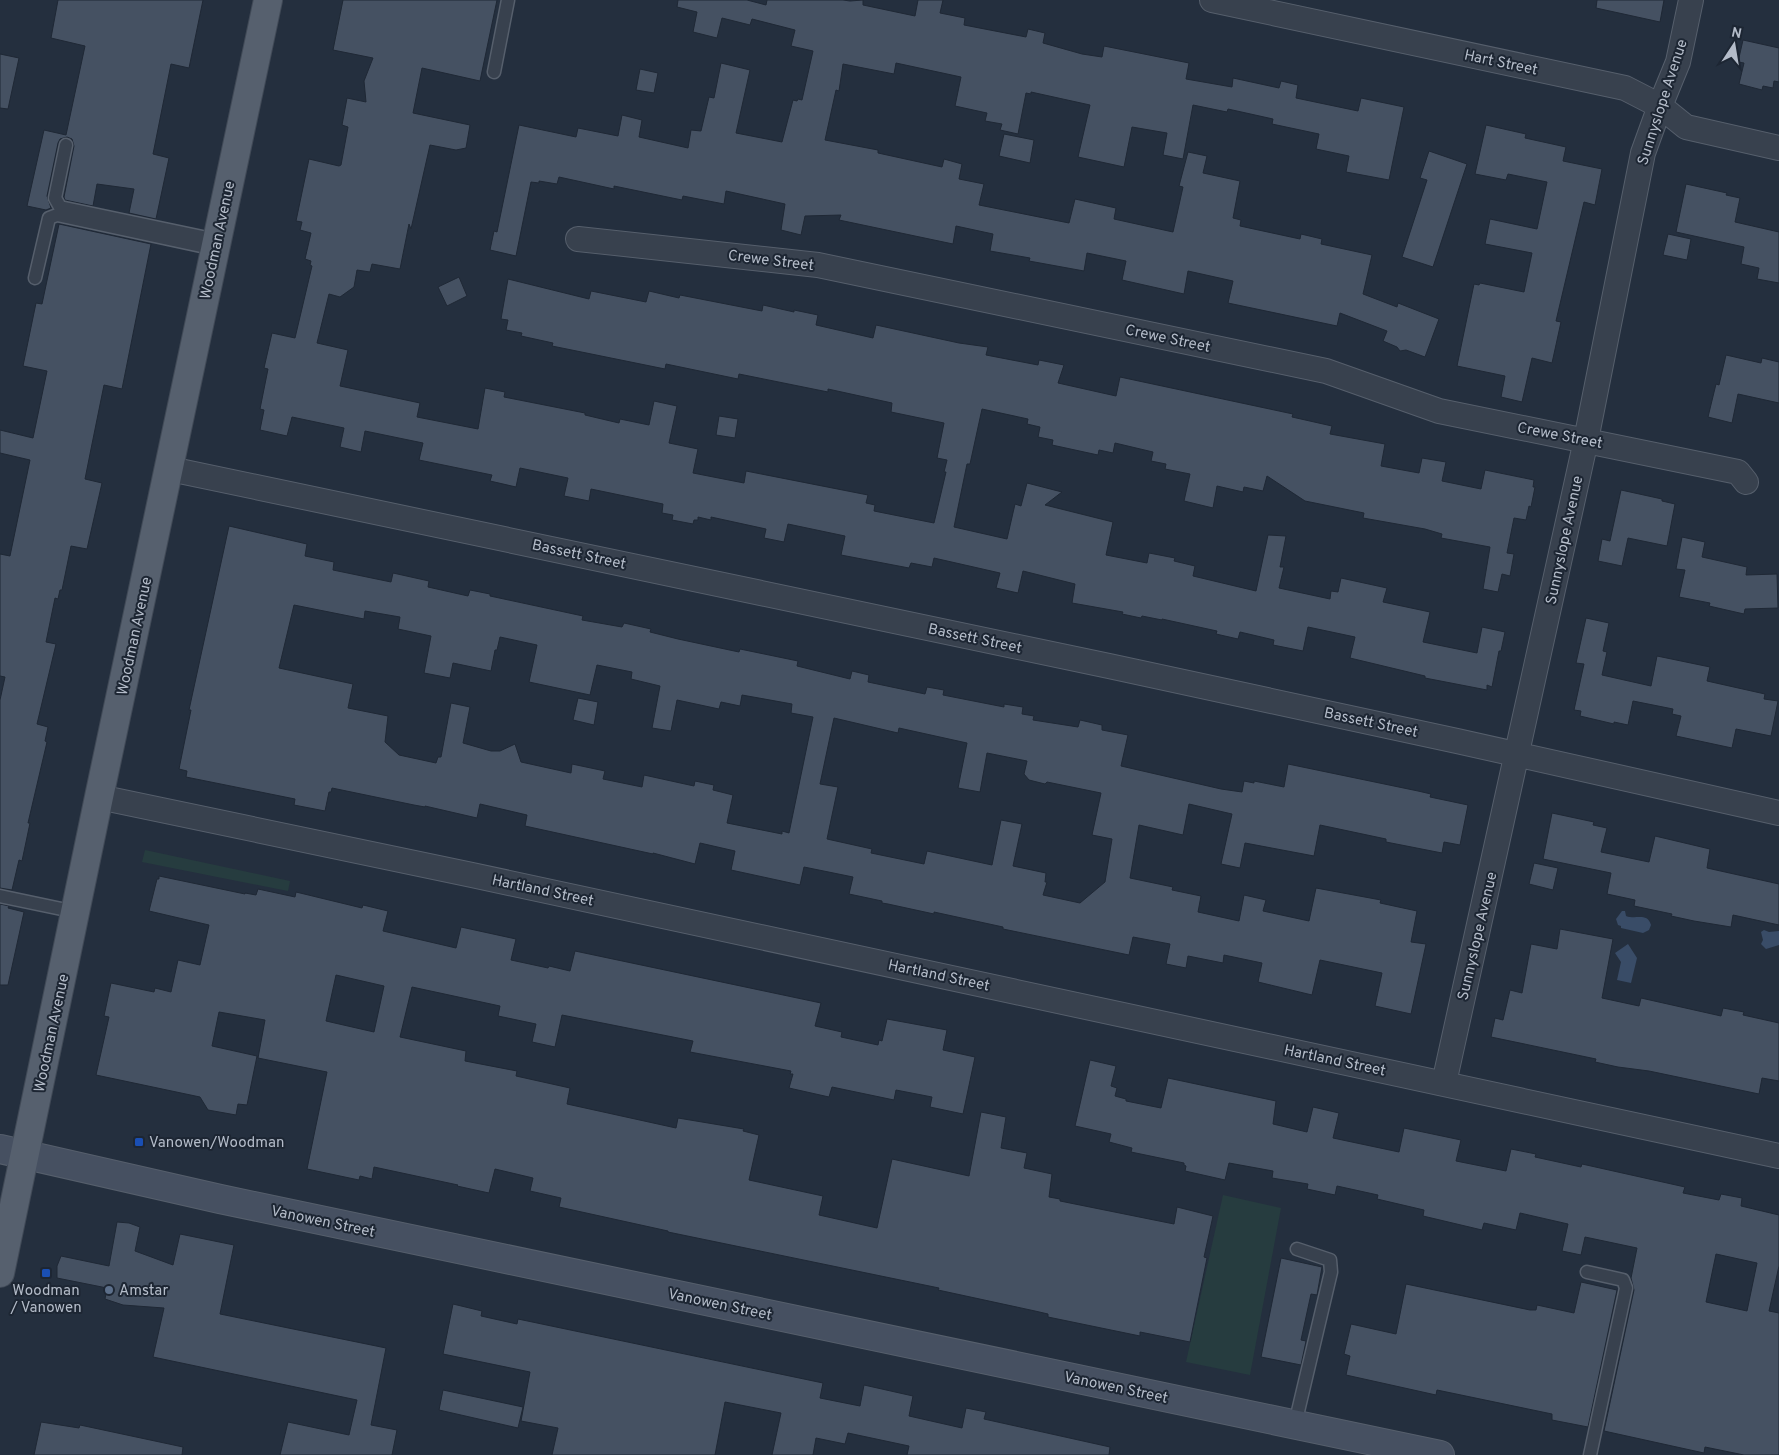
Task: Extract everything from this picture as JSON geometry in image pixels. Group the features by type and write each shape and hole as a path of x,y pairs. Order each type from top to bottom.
{"main road":[{"name":"Woodman Avenue","path":"0,1273 13,1152 76,912 268,0"},
{"name":"Vanowen Street","path":"13,1152 198,1194 1295,1424 1369,1448 1440,1455"}],"street":[{"name":"Hart Street","path":"1212,0 1625,88 1660,106 1686,127 1779,148"},
{"name":"Sunnyslope Avenue","path":"1444,1083 1586,440 1643,153 1678,62 1691,0"},
{"name":"Crewe Street","path":"578,239 754,257 818,266 1326,371 1439,411 1738,472 1746,482"},
{"name":"Bassett Street","path":"170,468 1109,666 1518,754 1779,813"},
{"name":"Hartland Street","path":"99,797 462,873 1779,1156"}],"lane":[{"path":"494,72 508,0"},
{"path":"66,145 55,198 60,207 216,244"},
{"path":"35,278 49,218 57,215 216,244"},
{"path":"0,896 76,912"},
{"path":"1295,1424 1331,1272 1330,1260 1297,1249"},
{"path":"1587,1272 1623,1280 1626,1288 1590,1455"}],"green space":[{"path":"145,850 290,881 288,891 142,862"},
{"path":"1223,1195 1281,1208 1250,1375 1186,1362"}],"water":[{"path":"1622,911 1625,911 1626,916 1644,917 1647,919 1651,925 1649,930 1643,933 1621,928 1616,919"},
{"path":"1764,930 1769,932 1779,931 1779,945 1766,949 1761,944 1763,940 1761,932"},
{"path":"1628,944 1637,958 1631,983 1617,980 1621,962 1615,953"}],"building":[{"path":"58,0 203,0 189,68 171,64 153,154 169,158 156,219 129,213 134,189 97,184 93,206 65,200 74,146 72,139 67,137 60,139 58,143 47,196 51,208 46,210 27,206 44,130 66,135 85,46 51,38"},
{"path":"343,0 497,0 480,81 422,68 413,113 470,125 466,148 456,150 430,145 411,229 409,224 400,269 372,264 370,272 357,270 354,287 340,297 329,294 317,343 348,350 340,386 420,403 417,417 478,429 485,388 505,392 504,397 585,413 585,415 619,423 620,419 649,425 654,401 677,406 669,443 698,449 693,473 744,483 746,471 868,495 866,503 875,505 874,511 934,523 946,472 944,472 947,460 937,458 944,423 891,412 892,403 828,389 828,392 739,374 738,379 666,364 665,369 552,346 553,343 521,336 522,333 506,330 508,320 501,319 508,279 589,299 591,291 646,302 649,291 679,298 680,295 762,311 763,305 794,312 794,310 818,315 816,325 873,338 876,325 959,343 988,347 986,355 1038,365 1039,360 1064,365 1058,383 1116,396 1120,377 1293,414 1292,417 1332,426 1330,434 1385,444 1381,466 1419,473 1422,458 1446,462 1442,481 1481,489 1485,470 1534,480 1533,487 1535,487 1531,507 1529,506 1526,520 1514,518 1507,553 1514,554 1510,576 1502,574 1498,592 1483,589 1490,547 1441,538 1442,534 1425,529 1363,518 1364,513 1305,501 1267,476 1263,491 1244,487 1243,492 1217,486 1213,508 1184,501 1190,474 1165,469 1166,464 1151,461 1153,452 1115,443 1113,453 1099,450 1098,455 1052,445 1053,440 1038,437 1040,427 1027,424 1028,419 982,409 970,464 967,464 954,527 1007,539 1015,504 1021,506 1027,483 1062,492 1045,505 1113,522 1106,555 1147,563 1149,553 1175,558 1174,561 1195,566 1193,576 1256,591 1268,535 1286,536 1280,567 1284,567 1279,588 1330,599 1331,591 1338,592 1341,578 1387,588 1383,602 1430,612 1423,642 1477,653 1482,627 1505,632 1492,687 1487,685 1487,690 1425,678 1425,676 1350,658 1355,637 1308,627 1303,651 1273,645 1274,640 1240,632 1238,639 1216,634 1217,631 1162,619 1142,616 1141,618 1122,614 1123,612 1072,603 1075,584 1023,571 1018,593 996,588 1000,573 934,558 932,567 911,563 909,568 841,555 845,536 788,524 784,542 764,538 766,529 711,517 711,520 698,517 698,520 694,520 693,524 672,520 673,515 662,513 663,504 591,489 589,501 564,496 568,478 520,468 516,487 490,481 492,475 419,460 423,443 365,431 361,452 340,447 344,428 292,417 287,436 260,430 264,410 260,409 268,369 264,368 272,333 295,338 312,266 310,265 311,261 305,259 311,233 300,230 302,222 296,221 309,159 341,165 348,127 342,125 347,98 366,102 364,81 373,58 333,50"},
{"path":"678,0 747,0 766,5 767,0 863,0 863,5 915,16 918,0 943,0 940,13 965,18 964,25 1026,37 1028,29 1045,33 1043,43 1082,54 1102,57 1104,46 1189,63 1186,79 1232,87 1233,78 1279,88 1281,81 1298,85 1296,98 1358,111 1361,98 1404,107 1389,180 1346,172 1349,156 1316,149 1319,134 1272,124 1273,119 1228,109 1227,112 1193,105 1183,159 1163,155 1167,133 1132,127 1124,167 1078,157 1090,105 1031,92 1031,94 1026,93 1018,134 1000,130 1002,124 985,121 987,113 955,106 961,77 896,63 894,74 843,64 839,91 836,90 825,140 878,150 878,153 942,167 944,159 962,164 959,179 984,184 979,205 1069,223 1075,199 1116,208 1114,219 1173,232 1183,187 1179,186 1188,152 1207,156 1203,173 1240,181 1233,218 1241,220 1240,226 1300,239 1301,234 1322,239 1321,244 1372,255 1363,294 1397,307 1398,303 1439,319 1425,357 1406,350 1400,351 1397,347 1383,341 1387,331 1340,313 1337,326 1228,303 1233,281 1188,271 1184,294 1122,280 1126,261 1087,253 1084,271 1029,261 1030,258 990,251 993,234 956,226 953,244 839,220 841,215 805,216 801,235 781,230 785,204 726,191 724,204 683,196 682,200 614,186 614,189 559,177 557,184 539,181 539,183 531,182 516,256 490,250 494,231 497,232 519,125 576,137 578,128 618,136 622,115 642,120 639,137 688,148 691,130 701,131 709,97 714,98 721,63 750,70 736,133 782,142 793,100 802,100 813,51 791,46 795,30 752,19 750,25 722,18 717,38 693,32 697,12 677,7"},
{"path":"1597,0 1664,0 1660,22 1596,8"},
{"path":"1743,40 1779,48 1779,82 1774,81 1773,88 1763,86 1762,90 1739,84 1744,63 1738,62"},
{"path":"0,54 19,58 8,109 0,108"},
{"path":"640,69 658,73 654,93 636,90"},
{"path":"1486,125 1526,134 1525,138 1566,147 1563,161 1602,169 1595,205 1584,202 1556,321 1561,322 1552,363 1532,358 1522,402 1501,397 1505,376 1457,366 1474,284 1479,285 1480,283 1524,292 1532,253 1485,244 1490,219 1537,229 1547,182 1508,174 1506,180 1475,174"},
{"path":"1004,134 1034,140 1030,163 999,156"},
{"path":"1429,151 1467,164 1433,267 1402,257 1427,180 1420,178"},
{"path":"1686,184 1727,193 1726,195 1740,198 1735,222 1779,232 1779,283 1757,279 1759,268 1741,264 1744,247 1676,232"},
{"path":"59,224 151,244 122,389 104,385 85,479 102,483 87,549 71,546 62,590 60,590 58,599 55,598 46,642 56,644 37,724 48,727 45,741 47,742 28,823 30,823 22,861 19,860 12,890 0,888 0,700 5,677 0,676 0,554 10,556 30,460 0,453 0,430 33,438 47,371 23,366 36,303 42,304"},
{"path":"1668,234 1691,239 1687,260 1663,255"},
{"path":"459,277 467,296 447,306 438,287"},
{"path":"1726,355 1761,363 1762,358 1779,362 1779,403 1738,394 1732,423 1708,417 1716,384 1719,385"},
{"path":"719,416 738,419 735,438 716,435"},
{"path":"1621,490 1662,499 1662,501 1675,504 1667,546 1628,538 1622,566 1598,561 1602,539 1610,541"},
{"path":"229,526 307,544 305,556 334,562 333,570 391,582 393,573 429,581 428,587 468,596 470,590 583,616 582,620 622,627 624,623 651,629 650,632 678,639 739,652 740,649 798,661 797,666 850,679 852,671 869,675 868,682 925,694 927,687 944,690 943,695 1004,707 1004,704 1023,707 1022,714 1034,716 1033,720 1078,727 1080,720 1102,725 1102,730 1128,735 1121,766 1221,789 1242,792 1244,781 1284,787 1288,764 1418,791 1431,794 1430,797 1468,805 1460,845 1444,842 1442,853 1386,842 1386,839 1320,825 1314,856 1245,843 1240,868 1221,864 1232,814 1189,804 1183,835 1139,825 1130,878 1173,887 1172,890 1201,896 1198,912 1239,921 1244,895 1266,900 1263,911 1309,921 1316,888 1381,900 1380,903 1417,911 1411,942 1426,944 1411,1014 1375,1006 1382,973 1320,960 1312,995 1258,982 1262,963 1224,955 1223,963 1188,956 1186,968 1166,964 1170,944 1133,937 1129,955 1003,929 1003,927 934,912 934,914 882,903 882,901 849,894 853,877 804,867 800,885 731,870 735,851 700,843 695,864 653,853 525,826 527,815 480,804 477,818 332,788 331,792 329,792 325,811 294,805 295,799 186,777 187,771 179,769 191,710 189,710","holes":["294,605 364,619 365,611 400,617 398,629 431,636 424,673 450,678 453,663 491,671 495,650 497,650 500,637 537,645 529,682 590,695 597,665 632,672 631,679 660,686 652,728 671,731 677,700 719,709 721,702 740,706 742,695 792,704 791,713 813,717 789,833 782,831 782,834 727,823 733,795 713,790 714,785 695,781 694,786 644,775 642,787 603,779 605,771 572,764 571,773 521,762 515,744 500,751 491,751 463,743 470,707 451,703 441,757 438,757 436,763 399,755 385,742 388,716 348,708 353,684 279,668","834,718 898,733 899,728 967,743 958,788 980,792 987,753 1027,761 1024,774 1029,780 1101,793 1092,835 1112,839 1105,882 1080,903 1043,895 1047,882 1045,882 1046,873 1013,866 1022,824 1001,820 992,865 927,851 924,864 871,853 872,849 827,839 838,787 820,784"]},
{"path":"1682,537 1705,542 1702,557 1747,567 1746,575 1777,574 1778,608 1745,609 1744,614 1709,606 1710,603 1679,597 1685,570 1676,569"},
{"path":"1586,618 1609,623 1603,651 1607,652 1602,675 1651,686 1657,656 1710,667 1707,681 1765,694 1764,699 1778,701 1771,736 1736,729 1732,748 1676,736 1681,716 1672,714 1673,709 1633,701 1628,725 1614,722 1614,724 1580,716 1581,711 1574,710 1584,664 1576,663"},
{"path":"578,698 598,702 594,725 573,720"},
{"path":"1552,813 1594,822 1593,825 1607,828 1601,852 1649,862 1655,836 1710,849 1707,868 1779,884 1779,925 1733,915 1731,927 1694,921 1634,906 1635,900 1607,894 1611,873 1543,859"},
{"path":"1534,863 1558,868 1553,890 1529,884"},
{"path":"159,876 245,894 256,895 258,889 295,897 296,892 362,908 363,905 388,911 383,931 456,948 461,927 516,939 511,960 548,968 549,966 570,971 575,951 821,1003 815,1026 842,1032 841,1037 878,1045 879,1040 882,1041 887,1019 947,1030 943,1050 975,1057 963,1114 930,1107 932,1097 896,1090 894,1100 832,1087 829,1097 789,1088 793,1074 790,1074 791,1071 690,1052 693,1041 562,1015 555,1047 532,1042 536,1024 498,1016 500,1006 412,987 400,1037 466,1051 465,1061 517,1071 516,1076 570,1088 567,1104 676,1128 678,1118 744,1129 743,1131 759,1135 749,1180 823,1196 819,1215 877,1228 892,1159 969,1176 981,1112 1006,1117 1001,1148 1027,1153 1024,1168 1052,1174 1049,1197 1060,1199 1060,1201 1174,1224 1177,1207 1213,1216 1204,1257 1207,1258 1190,1342 1140,1332 1140,1336 1048,1317 1048,1314 938,1290 939,1288 668,1232 559,1207 561,1198 530,1191 533,1178 495,1169 489,1193 374,1167 372,1179 360,1176 359,1180 307,1169 327,1072 258,1058 265,1020 219,1012 212,1046 257,1056 247,1105 238,1104 236,1115 208,1110 200,1097 96,1075 109,1017 104,1016 111,983 154,992 155,988 171,992 178,960 200,965 209,925 149,911 157,879 159,879","holes":["336,975 384,986 374,1032 326,1021"]},
{"path":"0,904 24,912 8,985 0,985"},
{"path":"1560,929 1613,939 1602,998 1639,1006 1641,998 1721,1016 1723,1008 1744,1012 1743,1015 1779,1023 1779,1081 1762,1078 1759,1094 1649,1071 1618,1067 1595,1062 1596,1059 1491,1037 1495,1018 1503,1020 1510,990 1522,993 1531,944 1557,949"},
{"path":"1090,1060 1116,1066 1111,1086 1117,1088 1115,1096 1126,1099 1126,1101 1161,1108 1168,1078 1276,1101 1273,1124 1307,1132 1313,1107 1339,1113 1333,1138 1399,1152 1404,1128 1461,1140 1456,1161 1506,1171 1511,1149 1536,1154 1535,1157 1581,1167 1582,1164 1685,1187 1683,1193 1719,1200 1721,1194 1742,1198 1741,1206 1779,1215 1779,1266 1769,1311 1779,1313 1779,1455 1744,1455 1705,1447 1704,1453 1604,1431 1634,1290 1631,1278 1637,1248 1585,1237 1581,1255 1562,1251 1568,1224 1520,1213 1516,1230 1484,1223 1482,1230 1423,1216 1424,1210 1377,1199 1378,1195 1337,1186 1335,1195 1307,1189 1308,1184 1272,1178 1273,1171 1229,1163 1225,1180 1185,1171 1186,1166 1184,1163 1131,1152 1132,1148 1109,1142 1111,1134 1075,1126","holes":["1716,1254 1757,1263 1747,1311 1706,1302"]},
{"path":"117,1222 129,1223 140,1227 135,1251 173,1265 180,1234 234,1245 220,1314 386,1348 371,1425 397,1430 392,1455 280,1455 288,1422 349,1435 357,1400 153,1357 164,1308 123,1305 105,1299 107,1288 57,1278 57,1266 61,1256 109,1266"},
{"path":"1281,1258 1322,1267 1317,1295 1311,1294 1301,1340 1306,1341 1301,1365 1261,1357"},
{"path":"1581,1282 1617,1290 1588,1427 1552,1420 1552,1414 1437,1390 1436,1395 1346,1375 1350,1356 1344,1354 1351,1324 1396,1334 1406,1284 1530,1310 1536,1310 1537,1305 1574,1313"},
{"path":"453,1304 482,1311 481,1316 517,1324 518,1319 823,1383 820,1398 860,1406 864,1385 913,1396 909,1416 962,1428 966,1408 986,1412 984,1419 1110,1447 1109,1455 907,1455 909,1446 848,1433 845,1444 816,1438 813,1455 772,1455 781,1413 725,1402 715,1455 552,1455 558,1428 521,1421 530,1372 443,1354"},
{"path":"443,1390 523,1407 518,1428 439,1410"},
{"path":"41,1422 79,1428 80,1425 183,1447 182,1455 34,1455"}],"place":[{"name":"Vanowen/Woodman","path":"139,1142"},
{"name":"Woodman / Vanowen","path":"46,1273"},
{"name":"Amstar","path":"109,1290"}]}
